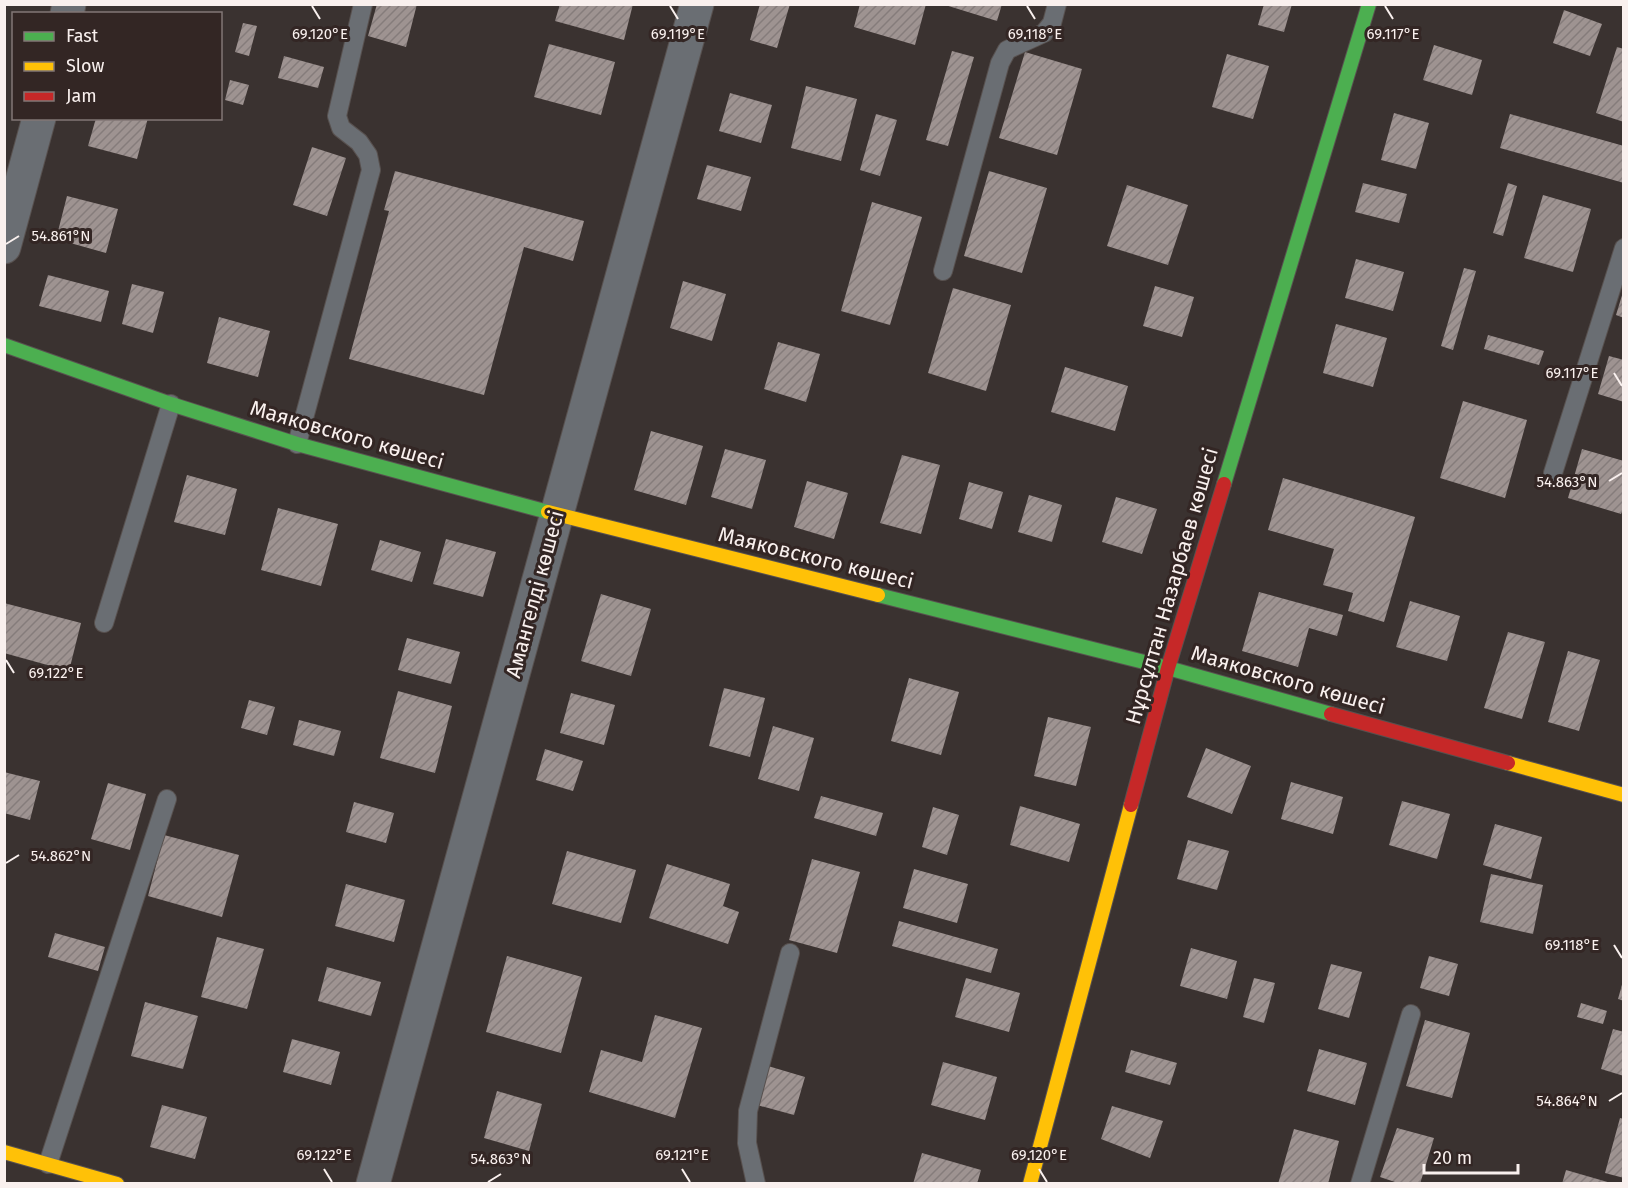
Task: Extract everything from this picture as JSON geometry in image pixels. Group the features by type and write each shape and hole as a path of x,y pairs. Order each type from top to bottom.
{"street":[{"name":"Амангелді көшесі","path":"373,1184 697,4"},
{"name":"Нұрсұлтан Назарбаев көшесі","path":"1030,1184 1168,668 1370,4"},
{"path":"4,247 38,120"},
{"name":"Маяковского көшесі","path":"4,345 171,404 297,444 557,515 1168,668 1623,795"},
{"path":"4,1152 117,1184"}],"lane":[{"path":"297,444 371,170 368,155 359,142 341,128 337,116 363,4"},
{"path":"943,270 1000,63 1007,50 1044,33 1052,23 1057,4"},
{"path":"1553,473 1623,248"},
{"path":"104,623 171,404"},
{"path":"48,1164 167,799"},
{"path":"756,1184 747,1143 748,1111 790,953"},
{"path":"1360,1184 1411,1014"}],"building":[{"path":"377,4 417,4 406,47 368,36"},
{"path":"560,4 633,4 624,40 555,21"},
{"path":"760,4 790,4 777,48 750,40"},
{"path":"860,4 926,4 915,45 854,27"},
{"path":"942,4 1002,4 997,21"},
{"path":"1264,4 1292,4 1284,32 1258,25"},
{"path":"1564,10 1602,24 1590,56 1553,43"},
{"path":"243,23 257,26 249,56 235,52"},
{"path":"549,44 615,62 601,115 534,97"},
{"path":"1434,45 1482,60 1472,95 1423,80"},
{"path":"1617,47 1624,49 1624,122 1596,113"},
{"path":"952,51 974,57 948,146 926,140"},
{"path":"1025,52 1082,69 1057,155 999,138"},
{"path":"1227,54 1269,66 1253,119 1212,107"},
{"path":"284,56 324,67 318,88 278,78"},
{"path":"230,80 249,85 243,105 225,100"},
{"path":"806,86 857,99 841,161 791,148"},
{"path":"730,93 772,105 761,143 719,131"},
{"path":"1394,113 1429,123 1416,169 1381,160"},
{"path":"876,114 897,120 880,176 860,170"},
{"path":"1510,114 1624,146 1624,183 1500,148"},
{"path":"95,120 147,120 137,159 88,146"},
{"path":"312,147 346,158 327,216 293,205"},
{"path":"707,165 751,177 741,211 697,199"},
{"path":"395,171 584,221 573,261 524,247 484,395 349,359 389,211 384,210"},
{"path":"989,171 1047,188 1022,273 964,256"},
{"path":"1363,183 1407,194 1399,223 1355,212"},
{"path":"1508,183 1517,186 1503,236 1493,233"},
{"path":"1127,185 1188,205 1168,265 1107,246"},
{"path":"1543,195 1591,209 1573,272 1524,258"},
{"path":"67,196 118,209 106,253 56,239"},
{"path":"872,202 922,217 890,325 841,311"},
{"path":"1356,259 1404,272 1393,311 1345,298"},
{"path":"1464,268 1476,271 1453,350 1441,346"},
{"path":"48,275 109,291 101,322 39,306"},
{"path":"683,281 726,294 712,341 670,328"},
{"path":"132,284 164,292 153,333 122,324"},
{"path":"1155,286 1194,297 1182,337 1143,326"},
{"path":"953,288 1011,305 986,391 928,373"},
{"path":"1624,292 1624,318 1616,315"},
{"path":"219,317 270,331 258,377 207,363"},
{"path":"1336,324 1387,338 1373,387 1323,373"},
{"path":"1488,335 1544,351 1539,365 1484,349"},
{"path":"778,342 820,354 806,402 764,389"},
{"path":"1609,356 1624,360 1624,402 1598,394"},
{"path":"1065,367 1128,386 1115,431 1051,412"},
{"path":"1463,401 1527,420 1505,498 1440,478"},
{"path":"651,431 703,446 686,505 634,490"},
{"path":"725,449 766,460 752,509 711,497"},
{"path":"1582,449 1624,461 1624,507 1621,514 1568,498"},
{"path":"902,455 940,465 921,534 880,523"},
{"path":"187,475 237,489 225,535 174,522"},
{"path":"1283,478 1415,517 1384,622 1348,611 1353,593 1323,585 1334,549 1268,530"},
{"path":"807,481 848,493 834,539 794,527"},
{"path":"969,482 1003,492 992,529 959,519"},
{"path":"1029,495 1062,505 1052,542 1018,532"},
{"path":"1116,497 1157,509 1142,554 1102,542"},
{"path":"278,508 338,524 321,586 261,570"},
{"path":"446,539 496,552 483,597 433,584"},
{"path":"380,540 421,552 412,582 371,570"},
{"path":"1259,592 1343,615 1337,636 1309,628 1298,667 1242,651"},
{"path":"601,594 651,609 631,676 581,661"},
{"path":"1410,601 1460,616 1447,661 1396,647"},
{"path":"4,603 81,623 69,671 4,653"},
{"path":"1508,632 1545,642 1522,719 1484,708"},
{"path":"407,638 460,652 451,684 398,670"},
{"path":"1568,651 1600,660 1579,731 1548,722"},
{"path":"909,678 959,692 941,755 891,741"},
{"path":"724,688 765,698 750,757 709,746"},
{"path":"398,691 452,706 435,773 380,758"},
{"path":"571,693 615,705 604,745 560,733"},
{"path":"249,700 275,707 267,735 241,728"},
{"path":"1048,717 1091,727 1076,786 1034,776"},
{"path":"299,720 341,731 334,756 293,745"},
{"path":"773,726 814,738 799,791 758,779"},
{"path":"1206,748 1251,766 1232,814 1187,797"},
{"path":"545,749 583,761 573,791 536,780"},
{"path":"4,772 40,781 30,820 4,813"},
{"path":"1291,782 1343,797 1333,834 1281,819"},
{"path":"108,783 146,794 130,850 91,839"},
{"path":"821,796 883,813 876,836 814,818"},
{"path":"1402,801 1450,814 1437,859 1389,845"},
{"path":"354,802 394,813 386,843 346,832"},
{"path":"1020,806 1080,824 1069,862 1010,845"},
{"path":"933,807 959,815 947,855 922,847"},
{"path":"1495,824 1542,837 1531,879 1483,865"},
{"path":"164,835 239,855 222,917 148,896"},
{"path":"1188,840 1229,851 1217,890 1177,879"},
{"path":"567,851 636,870 621,923 552,904"},
{"path":"812,859 860,872 837,953 789,940"},
{"path":"667,864 730,884 723,906 739,912 728,944 649,918"},
{"path":"914,869 968,884 957,923 903,908"},
{"path":"1491,874 1543,885 1533,934 1480,922"},
{"path":"346,884 405,900 394,942 335,926"},
{"path":"899,921 998,949 991,973 892,946"},
{"path":"55,933 105,947 98,971 48,957"},
{"path":"217,937 264,949 247,1009 201,997"},
{"path":"1191,948 1237,961 1227,999 1180,986"},
{"path":"507,956 582,977 561,1053 486,1032"},
{"path":"1429,956 1458,964 1449,996 1420,988"},
{"path":"1331,964 1362,972 1349,1018 1318,1009"},
{"path":"327,967 381,982 371,1016 318,1001"},
{"path":"966,978 1020,993 1009,1032 955,1017"},
{"path":"1254,978 1275,983 1264,1023 1243,1017"},
{"path":"1624,981 1624,1001 1618,999"},
{"path":"145,1002 198,1016 183,1069 131,1056"},
{"path":"1581,1003 1607,1011 1603,1024 1577,1017"},
{"path":"655,1015 702,1028 675,1118 589,1092 601,1050 642,1062"},
{"path":"1425,1020 1470,1033 1452,1098 1406,1086"},
{"path":"1613,1029 1624,1032 1624,1076 1601,1069"},
{"path":"292,1039 340,1052 331,1085 283,1072"},
{"path":"1319,1049 1367,1063 1355,1105 1307,1091"},
{"path":"1131,1050 1177,1063 1170,1085 1125,1072"},
{"path":"943,1062 997,1077 985,1120 931,1105"},
{"path":"768,1066 805,1077 794,1115 757,1105"},
{"path":"497,1091 542,1104 529,1151 484,1138"},
{"path":"162,1105 207,1117 195,1159 150,1147"},
{"path":"1112,1106 1163,1121 1150,1158 1101,1139"},
{"path":"1620,1118 1624,1119 1624,1178 1605,1173"},
{"path":"1397,1128 1434,1138 1420,1184 1401,1184 1380,1177"},
{"path":"1294,1129 1339,1141 1328,1184 1278,1184"},
{"path":"922,1153 981,1170 977,1184 913,1184"},
{"path":"1566,1170 1611,1183 1611,1184 1562,1184"}],"traffic: fast":[{"path":"1224,484 1369,4"},
{"path":"4,345 171,404 297,444 548,512"},
{"path":"878,595 1168,668 1331,714"}],"traffic: slow":[{"path":"548,512 878,595"},
{"path":"1508,763 1624,795"},
{"path":"1030,1184 1131,805"},
{"path":"4,1152 117,1184"}],"traffic: jam":[{"path":"1131,805 1168,668 1224,484"},
{"path":"1331,714 1508,763"}]}
